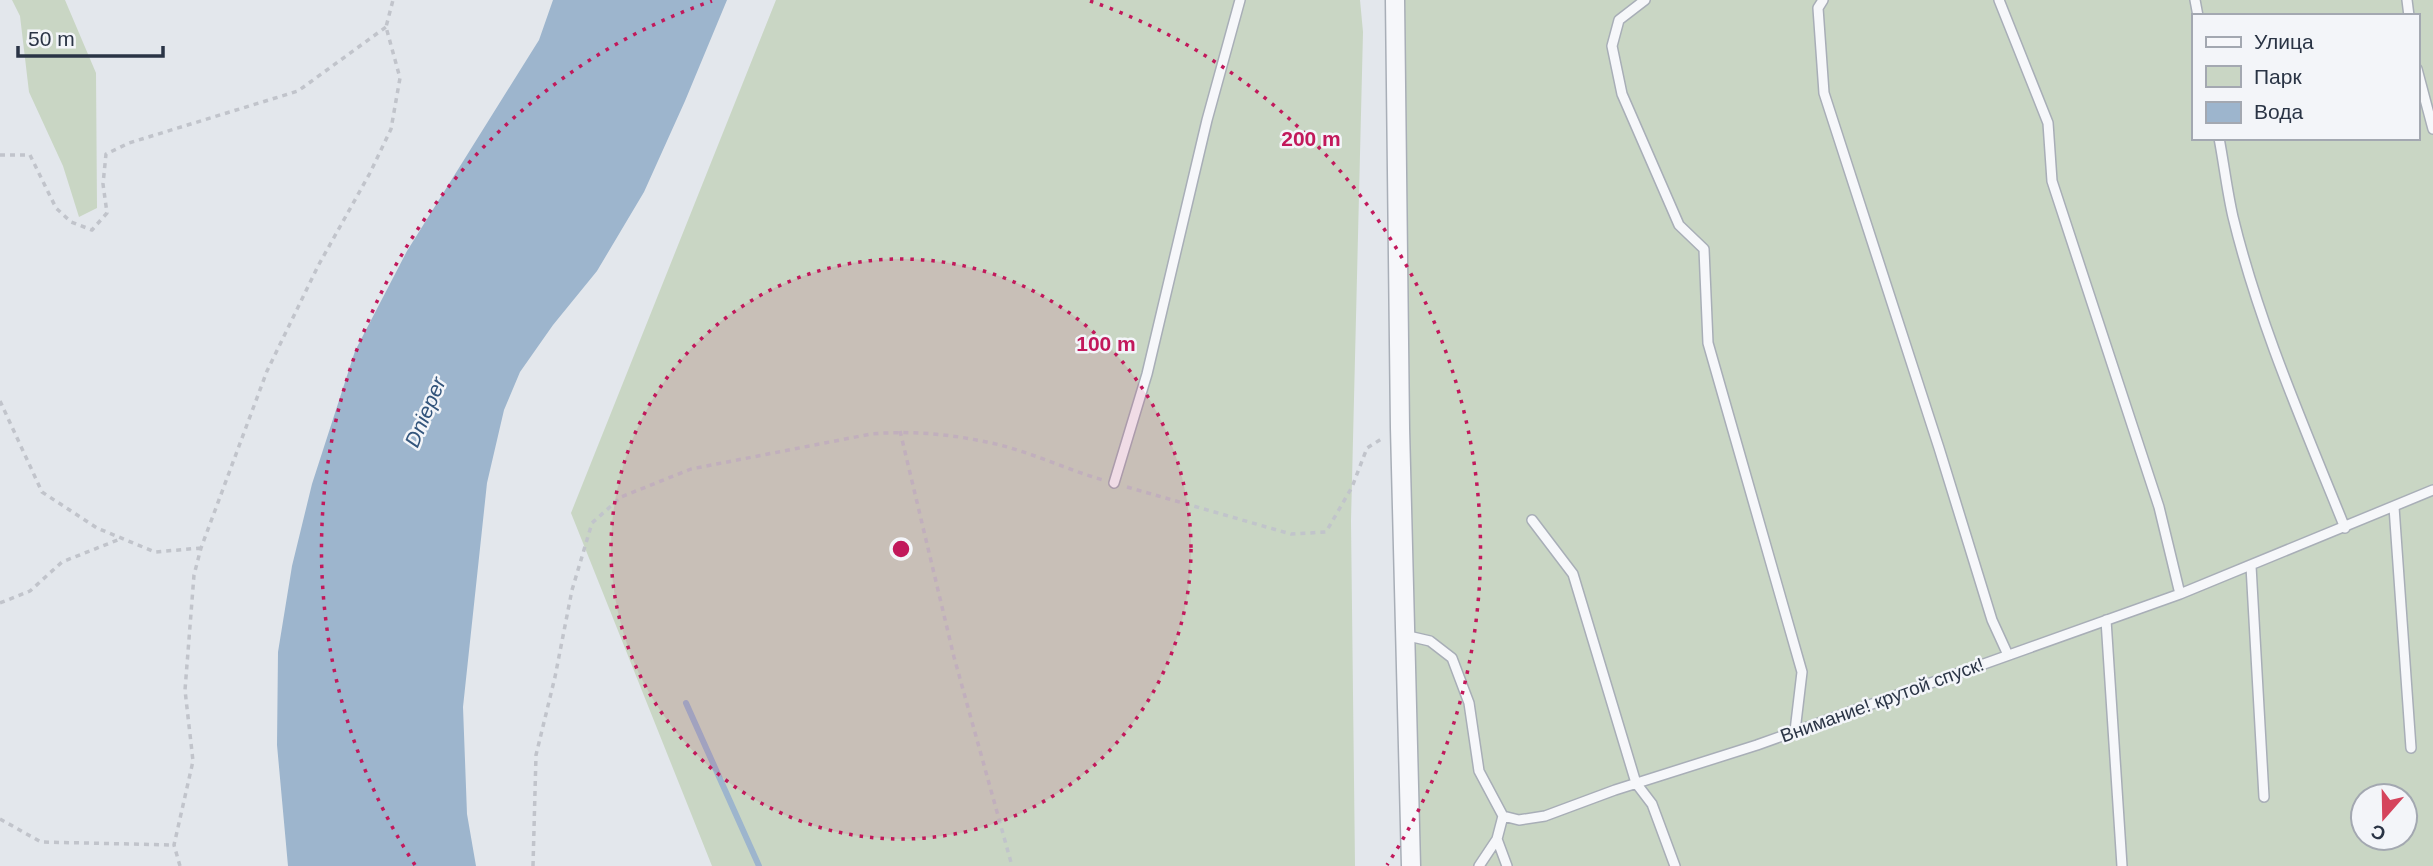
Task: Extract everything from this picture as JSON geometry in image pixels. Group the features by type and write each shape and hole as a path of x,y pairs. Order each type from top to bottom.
{"street":[{"path":"1395,0 1400,428 1411,866"}],"lane":[{"path":"1114,483 1147,374 1207,120 1240,0"},
{"path":"1645,0 1619,20 1612,47 1622,94 1679,225 1704,249 1708,343 1802,672 1795,731"},
{"path":"1823,0 1818,8 1825,93 1992,620 2008,655"},
{"path":"1999,0 2048,122 2052,181 2159,507 2180,594"},
{"path":"2419,76 2433,129"},
{"path":"2219,140 2233,216 2258,301 2345,528"},
{"name":"Внимание! крутой спуск!","path":"1503,816 1519,820 1545,816 1636,783 1757,745 2180,594 2345,528 2433,489"},
{"path":"2394,507 2411,748"},
{"path":"1532,520 1573,575 1636,783 1652,804 1675,866"},
{"path":"2251,566 2264,797"},
{"path":"2106,620 2122,866"},
{"path":"1404,635 1430,641 1452,658 1469,703 1479,772 1503,816 1497,839 1479,866"},
{"path":"1497,839 1507,866"}],"path":[{"path":"180,866 174,845 193,761 185,690 194,575 201,548 267,371 318,265 370,173 391,129 400,78 386,27 393,0"},
{"path":"0,155 30,155 56,208 71,222 92,230 107,213 103,184 106,154 129,143 298,91 386,27"},
{"path":"0,401 43,492 97,528 155,552 201,548"},
{"path":"533,866 536,755 572,590 592,523 621,497 691,469 872,434 927,432 1002,445 1077,473 1291,534 1326,532 1352,487 1367,448 1400,428"},
{"path":"900,431 954,657 1012,866"},
{"path":"0,603 30,591 62,562 122,538"},
{"path":"0,819 41,842 174,845"}],"green space":[{"path":"12,0 65,0 96,73 97,208 79,217 63,166 29,92 20,16"},
{"path":"776,0 1360,0 1363,32 1351,521 1355,866 712,866 571,513"},
{"path":"1398,0 2433,0 2433,866 1418,866"}],"water":[{"name":"Dnieper","path":"553,0 727,0 644,192 597,271 553,325 520,372 504,410 487,483 463,707 467,814 476,866 288,866 277,745 278,652 292,566 312,484 355,351 407,251 539,40"}],"waterway":[{"path":"686,703 759,866"}]}
